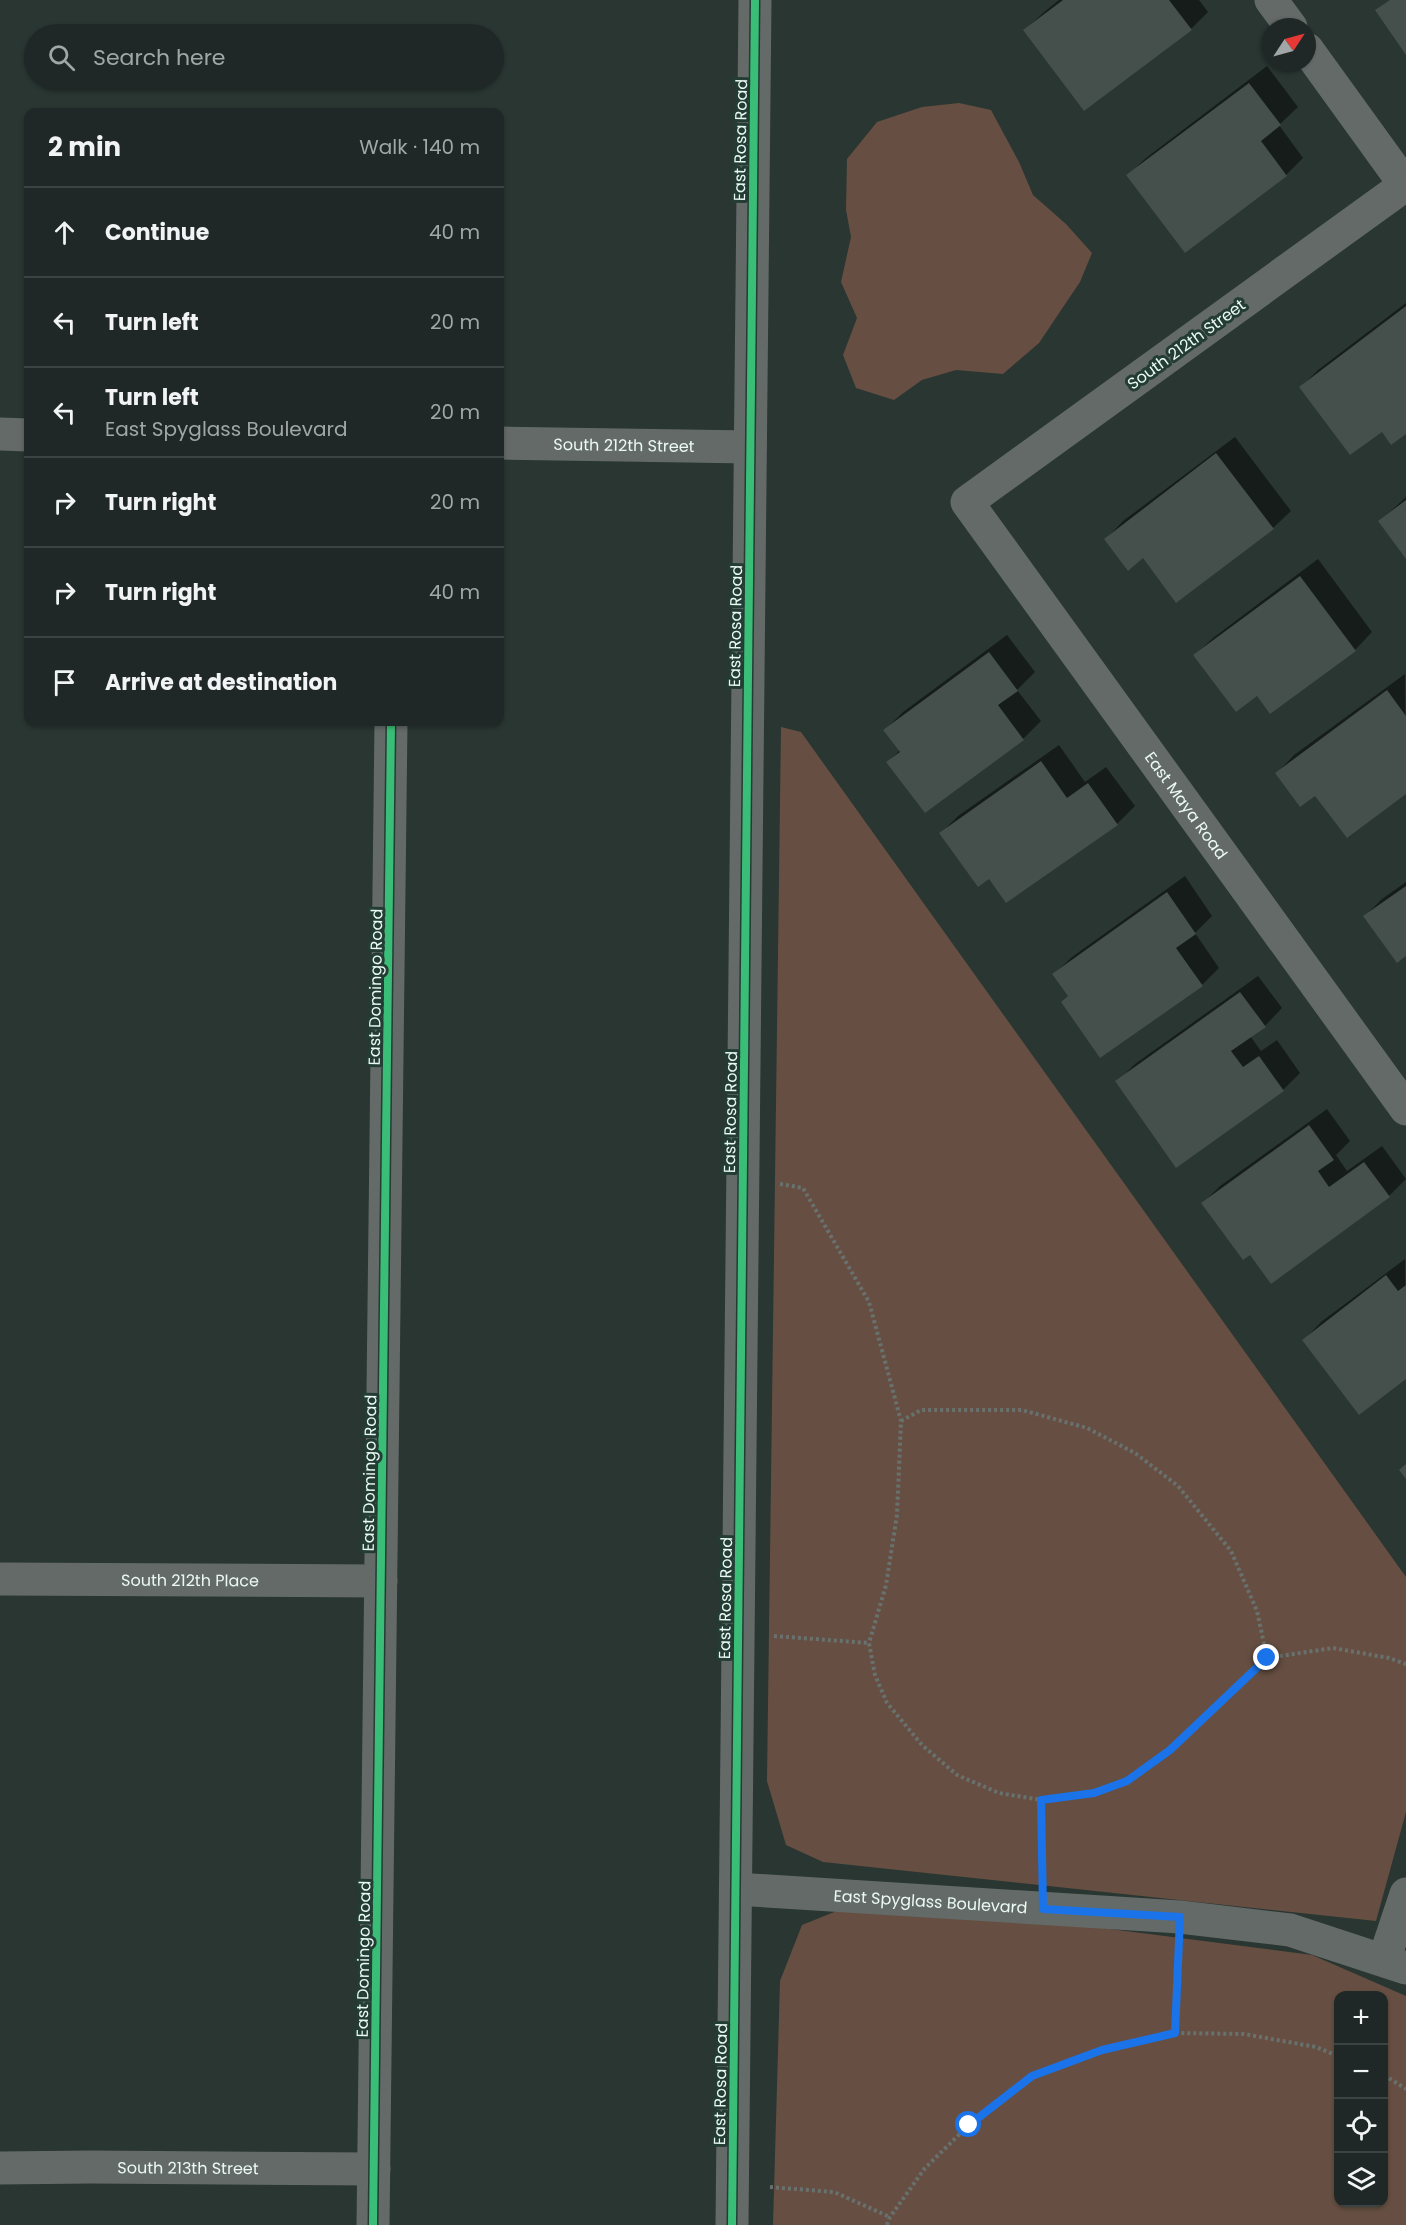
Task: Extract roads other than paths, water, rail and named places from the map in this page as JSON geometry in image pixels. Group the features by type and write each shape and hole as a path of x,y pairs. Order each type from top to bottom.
{"street":[{"name":"East Rosa Road","path":"732,2225 755,0"},
{"path":"1271,0 1284,18"},
{"path":"1316,61 1406,185"},
{"name":"South 212th Street","path":"967,502 1406,185"},
{"path":"0,434 24,435"},
{"name":"South 212th Street","path":"504,443 750,447"},
{"name":"East Maya Road","path":"967,502 1406,1109"},
{"name":"East Domingo Road","path":"374,2225 391,726"},
{"name":"South 212th Place","path":"0,1579 381,1581"},
{"name":"East Spyglass Boulevard","path":"736,1889 1180,1917 1290,1930 1395,1964"},
{"path":"1395,1964 1406,1894"},
{"name":"South 213th Street","path":"0,2168 374,2169"}]}
